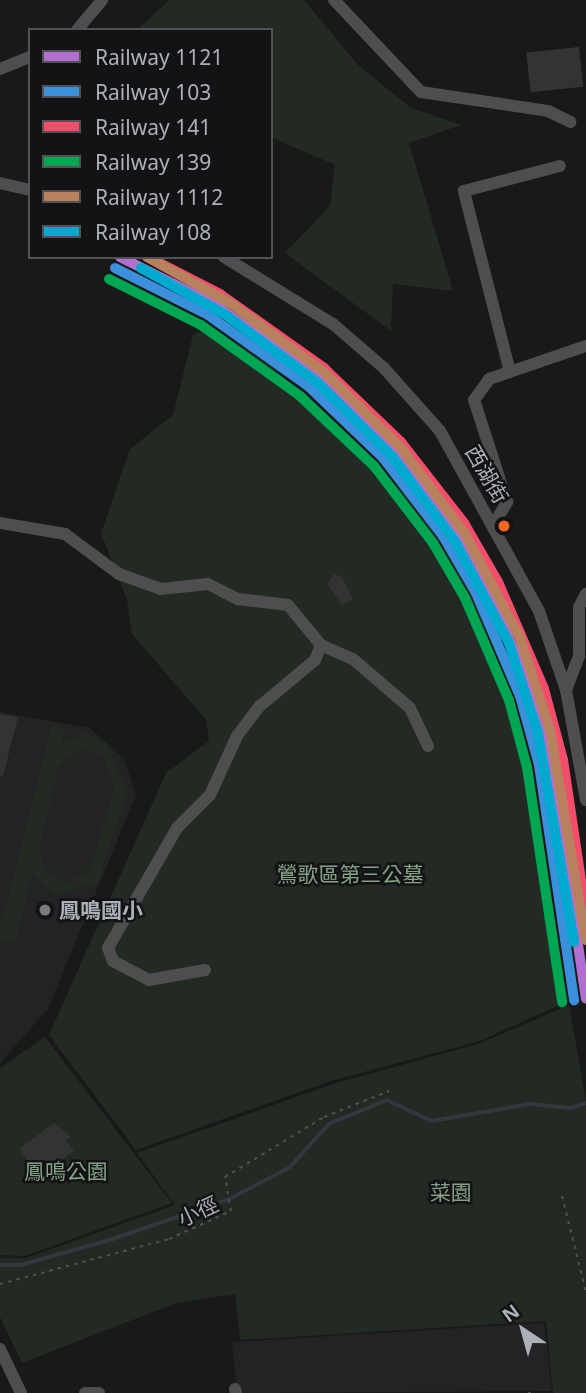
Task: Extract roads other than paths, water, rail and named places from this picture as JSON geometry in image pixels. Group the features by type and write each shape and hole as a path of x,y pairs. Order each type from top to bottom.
{"street":[{"path":"79,28 102,0"},
{"path":"334,0 421,92 548,111 570,122"},
{"path":"0,69 28,58"},
{"path":"510,372 464,191 560,166"},
{"path":"0,183 28,190"},
{"name":"西湖街","path":"227,259 333,324 384,368 440,431 494,524 539,611 566,690 586,800"},
{"path":"494,524 507,502 474,400 489,379 586,346"},
{"path":"0,523 65,534 119,575 161,589 208,584 238,599 288,605 321,645 353,659 390,688 410,708 428,746"},
{"path":"566,690 579,656 579,607 586,594"},
{"path":"205,971 149,980 113,961 108,948 177,828 210,795 237,736 260,706 315,660 321,645"},
{"path":"0,1349 21,1393"},
{"path":"85,1393 99,1393"}],"waterway":[{"path":"0,1265 21,1265 113,1239 229,1199 289,1168 329,1124 387,1100 432,1121 529,1104 571,1108 586,1103"}],"rail line":[{"name":"1121","path":"124,259 214,304 316,377 392,450 453,529 487,587 532,692 551,762 586,998"},
{"name":"1112","path":"151,259 230,303 325,373 401,448 465,534 520,638 550,730 586,940"},
{"name":"141","path":"152,259 220,294 324,368 401,442 464,523 498,582 544,689 563,760 586,914"},
{"name":"103","path":"115,268 208,315 308,386 383,458 443,536 476,593 520,696 539,765 574,1000"},
{"name":"108","path":"141,268 223,313 317,382 392,456 455,541 509,643 538,733 574,942"},
{"name":"139","path":"109,279 201,325 300,396 374,466 433,543 465,598 509,700 527,767 562,1002"}],"place":[{"name":"鳳鳴國小","path":"45,910"}],"park label":[{"name":"鶯歌區第三公墓","path":"350,874"},
{"name":"鳳鳴公園","path":"66,1171"},
{"name":"菜園","path":"451,1192"}]}
